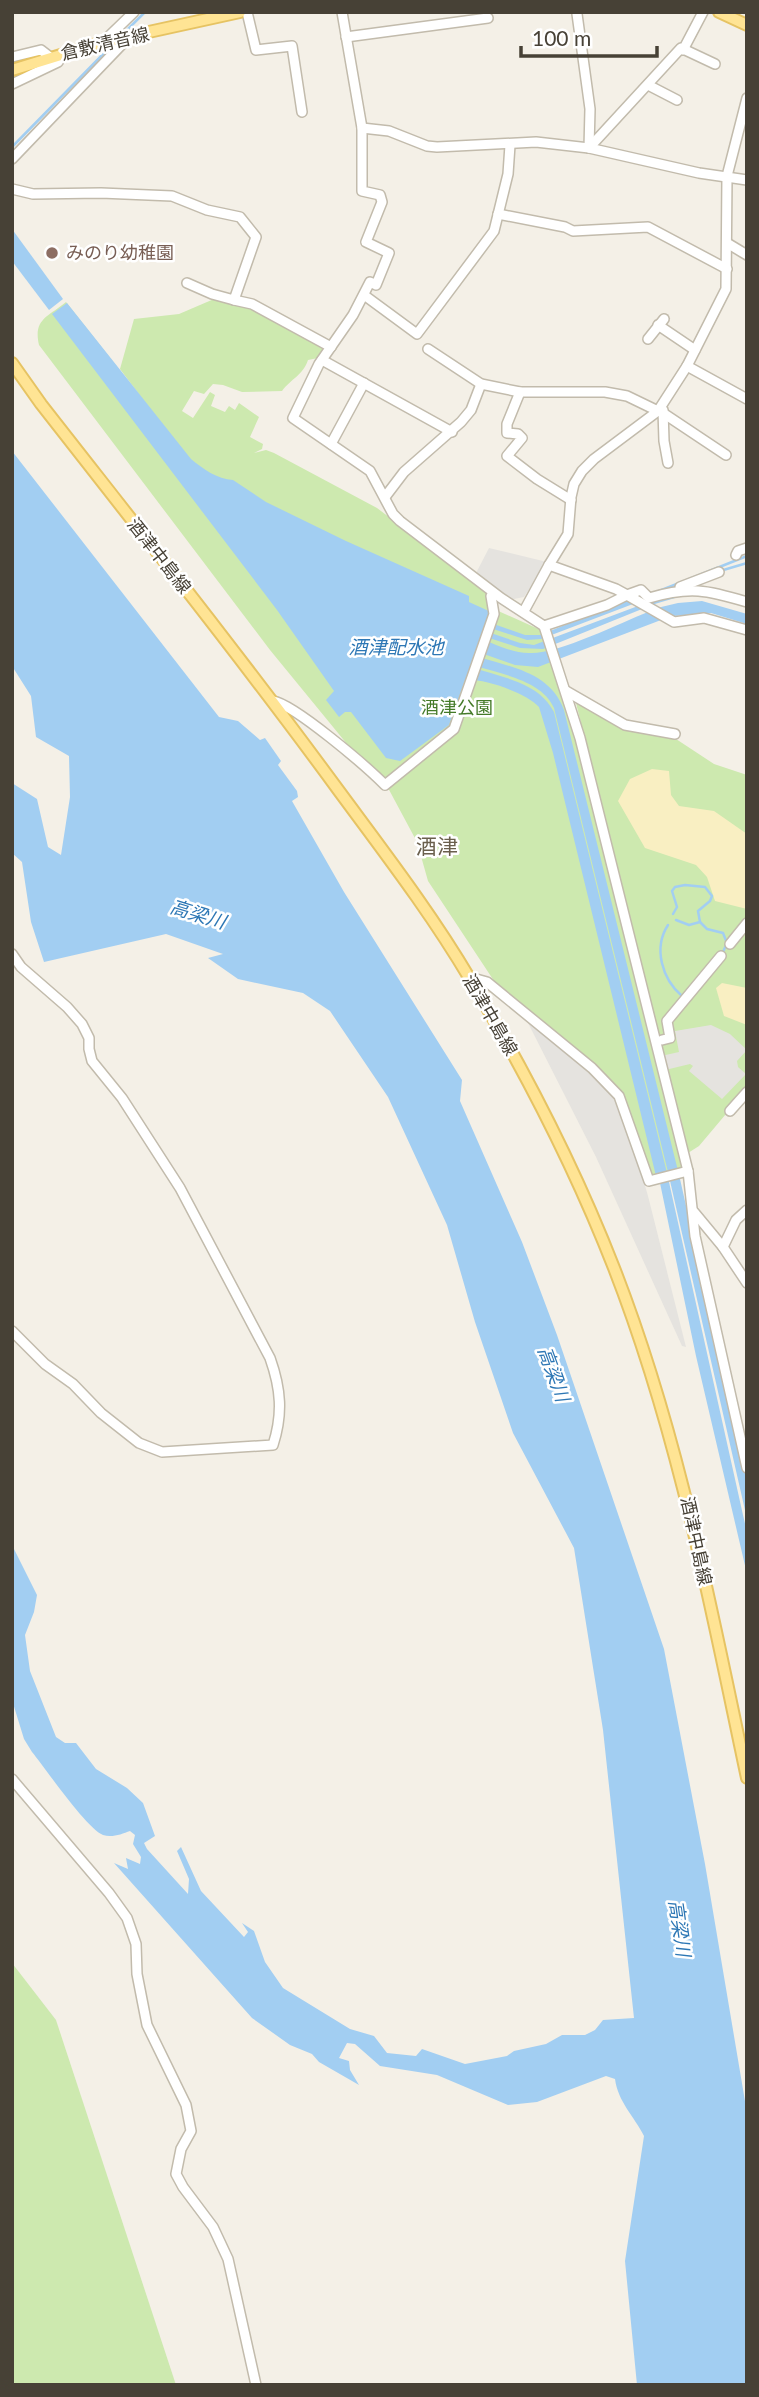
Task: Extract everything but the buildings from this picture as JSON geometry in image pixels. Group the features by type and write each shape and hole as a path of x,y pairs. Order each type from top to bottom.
{"main road":[{"name":"倉敷清音線","path":"12,70 105,42 240,12"},
{"path":"719,12 747,25"},
{"name":"酒津中島線","path":"12,363 272,701 387,856 469,977 536,1096 613,1264 644,1349 688,1500 747,1778"},
{"path":"12,369 33,392"}],"street":[{"path":"105,42 134,12"},
{"path":"247,12 256,50 292,47 302,112"},
{"path":"342,12 362,128 362,191 380,195 382,202 366,242 389,253 376,285 370,282 322,360 293,418 370,471 393,514 400,520 501,598 524,611 545,628 580,738 685,1172 694,1212 695,1236 747,1468"},
{"path":"683,50 703,12"},
{"path":"577,14 590,109 589,148"},
{"path":"346,37 488,18"},
{"path":"12,159 126,38"},
{"path":"589,148 681,48 715,64"},
{"path":"12,57 41,50 50,57"},
{"path":"12,84 58,62 64,53"},
{"path":"648,85 677,100"},
{"path":"524,611 568,534 574,484 582,471 594,459 662,409 726,289 727,176 747,98"},
{"path":"362,128 389,131 427,146 437,147 536,142 589,148 699,173 747,180"},
{"path":"364,295 417,334 494,231 508,174 510,145"},
{"path":"12,189 33,194 172,196 207,210 240,217 256,237 234,300"},
{"path":"498,214 565,227 573,231 648,227 727,269"},
{"path":"727,243 747,255"},
{"path":"187,284 252,304 331,347"},
{"path":"648,339 661,322 695,350"},
{"path":"428,349 481,384 520,393 605,393 627,396 662,409 726,454"},
{"path":"322,360 452,432"},
{"path":"687,366 747,399"},
{"path":"331,444 364,383"},
{"path":"385,497 404,472 452,432 471,410 481,384"},
{"path":"520,393 507,424 507,433 518,434 522,438 508,456 537,479 571,500"},
{"path":"662,409 668,464"},
{"path":"736,555 738,551 747,548"},
{"path":"549,565 617,589 674,622 704,618 747,630"},
{"path":"545,628 640,590 649,598 719,572"},
{"path":"662,594 698,589 747,602"},
{"path":"272,701 281,703 314,725 365,765 385,785 451,732 494,614 491,596"},
{"path":"566,691 625,725 655,728 675,734"},
{"path":"730,944 747,923"},
{"path":"12,954 21,967 67,1007 82,1024 89,1038 92,1061 122,1098 180,1188 270,1357 276,1374 281,1413 273,1445 162,1452 139,1443 101,1413 73,1384 45,1364 12,1331"},
{"path":"662,1040 670,1038 667,1021 720,956"},
{"path":"469,977 487,982 609,1083 619,1096 647,1178 653,1181 685,1172"},
{"path":"730,1111 747,1092"},
{"path":"723,1247 737,1220 747,1210"},
{"path":"694,1212 723,1247 747,1283"},
{"path":"12,1779 127,1918 136,1944 137,1974 148,2025 186,2105 189,2118 191,2131 181,2149 176,2174 213,2227 228,2259 256,2385"}],"green space":[{"name":"酒津公園","path":"214,299 252,309 323,345 325,349 318,358 308,360 300,373 282,391 242,392 213,384 204,394 194,391 182,411 193,418 210,392 215,395 211,406 225,412 229,406 235,410 239,403 259,417 250,437 263,444 262,449 254,453 266,450 274,453 377,508 492,595 496,610 543,631 575,733 684,1168 651,1178 622,1095 498,987 428,881 417,842 387,786 356,755 270,650 39,345 40,324 66,302 144,401 120,369 134,319 179,314"},
{"path":"579,702 623,728 676,739 714,764 747,775 747,1089 699,1146 688,1153 576,703"},
{"path":"12,1963 56,2020 176,2385 12,2385"}],"sand":[{"path":"652,769 669,771 671,795 679,806 714,811 747,834 747,909 715,901 707,877 696,865 645,848 618,801 630,779"},
{"path":"722,983 747,988 747,1025 724,1016 716,988"}],"shaded area":[{"path":"489,548 547,562 524,597 509,600 475,575"},
{"path":"525,1017 611,1088 625,1116 686,1347 682,1346 596,1157"},
{"path":"711,1025 730,1034 747,1050 737,1061 738,1067 746,1074 722,1099 689,1071 693,1066 690,1064 665,1070 661,1056 679,1052 675,1031"}],"water":[{"path":"12,229 63,299 49,310 12,261"},
{"name":"酒津配水池","path":"67,303 191,459 200,466 216,476 233,480 266,502 346,541 469,596 469,602 491,612 488,622 525,635 540,635 627,600 633,604 541,639 527,640 487,627 485,631 534,645 638,606 642,609 543,649 520,648 483,636 482,639 517,652 541,652 571,644 648,612 661,620 538,667 515,665 478,652 482,658 519,669 541,680 558,698 564,710 680,1179 747,1477 747,1519 668,1172 554,708 548,698 530,684 473,665 472,667 529,687 539,693 554,712 667,1173 747,1532 747,1574 696,1356 660,1183 656,1176 553,753 539,707 525,697 504,688 482,681 465,680 449,725 400,761 386,758 351,712 345,712 339,717 326,700 334,691 277,610 52,314"},
{"name":"高梁川","path":"12,451 219,717 238,721 260,740 265,738 281,761 278,765 297,791 298,797 292,801 344,892 462,1080 460,1101 522,1242 557,1335 664,1649 705,1864 747,2113 747,2385 637,2385 625,2261 644,2136 623,2102 615,2079 606,2076 537,2102 508,2105 437,2075 380,2066 355,2044 347,2043 339,2058 349,2061 350,2070 359,2085 319,2062 312,2054 290,2045 252,2018 114,1863 128,1869 126,1858 140,1864 141,1857 133,1844 135,1835 130,1831 106,1836 96,1830 66,1797 24,1739 12,1700 12,1545 37,1595 25,1635 30,1671 56,1737 65,1743 76,1743 96,1769 127,1788 143,1803 155,1836 144,1843 147,1849 188,1894 189,1879 177,1851 181,1847 201,1891 244,1937 248,1932 242,1923 254,1931 265,1962 283,1988 350,2029 374,2036 387,2053 416,2056 422,2049 465,2064 507,2056 514,2051 546,2044 562,2035 585,2035 595,2030 603,2020 634,2018 603,1730 574,1548 513,1433 475,1322 447,1225 388,1097 330,1011 303,993 238,979 208,958 223,954 166,934 44,962 31,922 22,862 12,853 12,783 37,799 48,847 61,855 70,797 69,756 36,737 31,696 12,666"},
{"path":"702,601 747,614 747,624 711,613 674,616 657,608"}],"waterway":[{"path":"125,32 145,12"},
{"path":"12,147 113,44"},
{"path":"654,593 747,556"},
{"path":"720,571 747,563"},
{"path":"650,604 674,597"},
{"path":"673,914 677,907 672,891 675,887 705,887 712,896 698,911 700,922"},
{"path":"676,920 689,925 700,922 707,929 723,933 727,943 723,952"},
{"path":"668,925 661,943 662,963 669,981 682,996"}],"place":[{"name":"みのり幼稚園","path":"52,253"}],"district":[{"name":"酒津","path":"437,847"}]}
